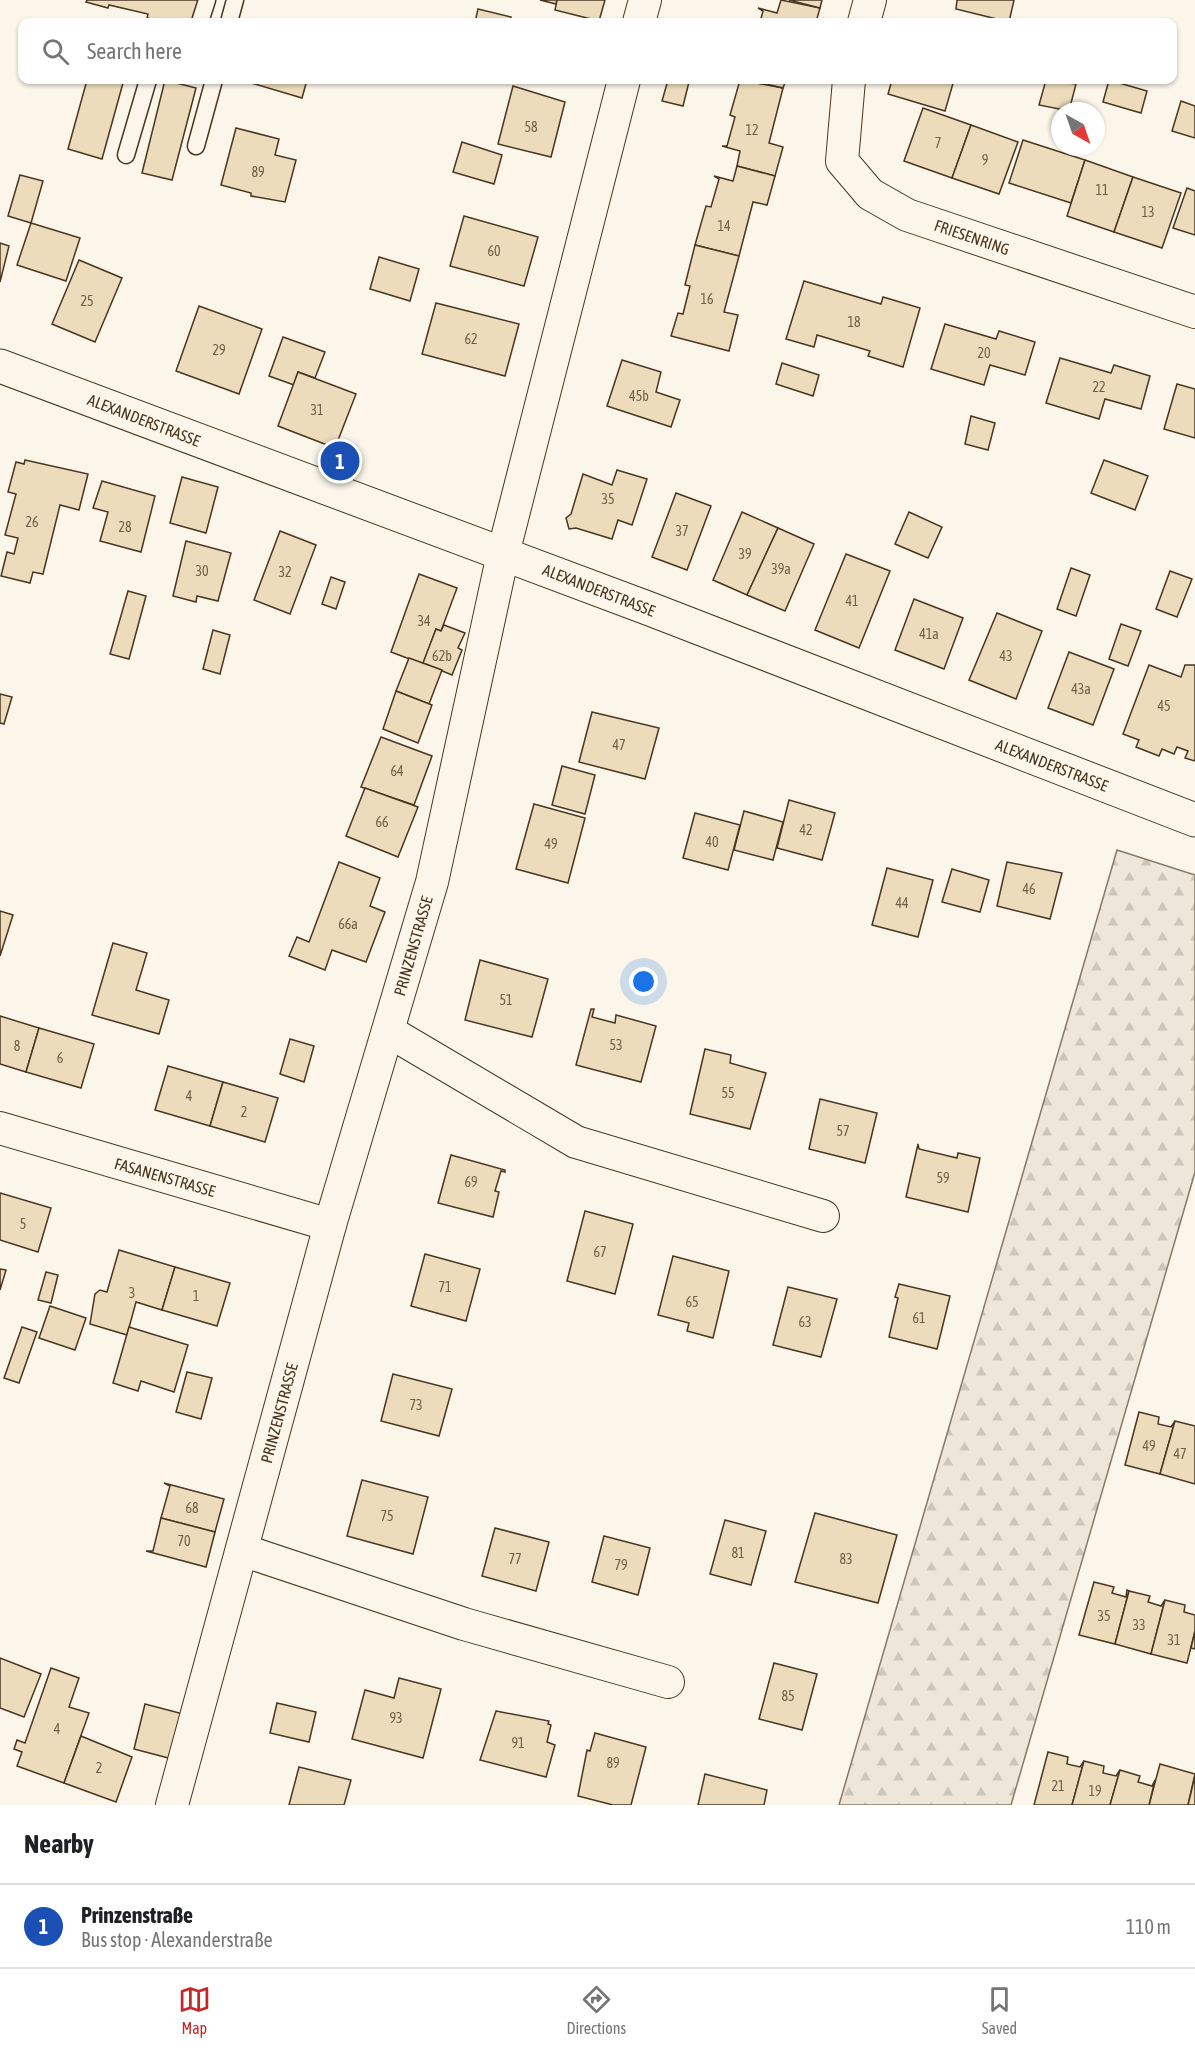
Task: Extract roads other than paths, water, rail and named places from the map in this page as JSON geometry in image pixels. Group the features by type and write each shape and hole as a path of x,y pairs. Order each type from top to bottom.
{"street":[{"path":"640,18 645,0"},
{"path":"865,18 870,0"},
{"name":"PRINZENSTRASSE","path":"172,1805 330,1225 432,882 503,554 623,84"},
{"name":"FRIESENRING","path":"849,84 842,160 870,194 907,215 1195,312"},
{"name":"ALEXANDERSTRASSE","path":"0,366 503,554 1195,820"},
{"path":"388,1031 576,1142 823,1216"},
{"name":"FASANENSTRASSE","path":"0,1128 330,1225"},
{"path":"242,1550 464,1624 668,1682"}],"lane":[{"path":"201,18 207,0"},
{"path":"230,18 235,0"},
{"path":"126,155 147,84"},
{"path":"196,146 213,84"}],"place":[{"name":"Prinzenstraße","path":"340,461"}]}
